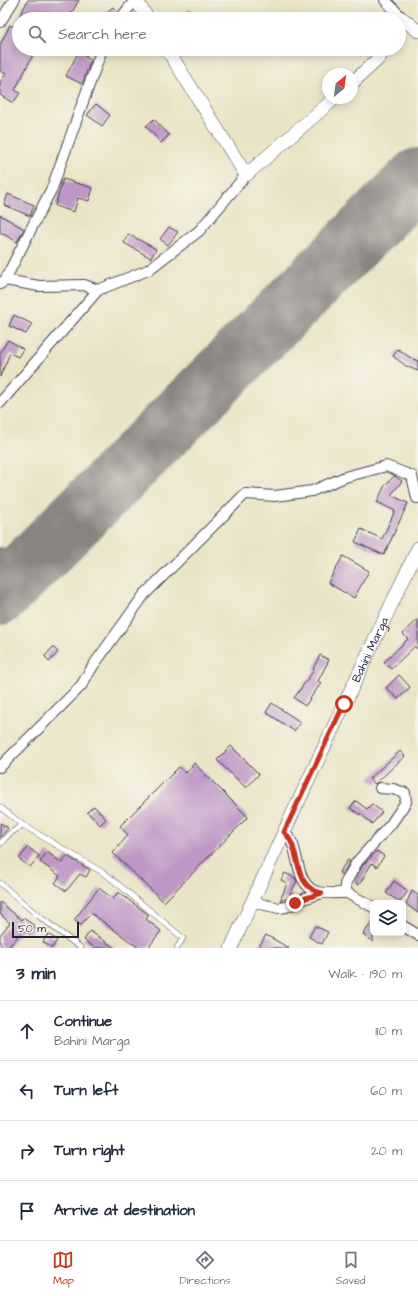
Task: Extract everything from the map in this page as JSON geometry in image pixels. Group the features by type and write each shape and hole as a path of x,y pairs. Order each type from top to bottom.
{"street":[{"path":"0,22 14,0"},
{"path":"126,12 135,0 143,12"},
{"path":"385,0 394,12"},
{"path":"406,25 418,31"},
{"path":"98,290 84,286 39,286 2,282 52,188 99,56"},
{"path":"170,56 246,175"},
{"path":"358,77 380,56"},
{"path":"0,403 98,290 148,270 198,231 246,175 328,104"},
{"path":"0,767 81,686 92,666 144,595 245,494 275,496 312,491 345,477 386,466 412,476 416,498 418,498"},
{"name":"Bahini Marga","path":"231,948 418,548"},
{"path":"347,893 345,884 358,862 391,824 406,802 405,793 393,789 380,788"},
{"path":"284,832 293,843 302,879 307,886 322,893"},
{"path":"252,902 279,908 286,907 322,893 347,893 370,905"},
{"path":"406,928 418,935"}],"lane":[{"path":"0,807 23,825 107,875 183,938 177,948"},
{"path":"0,844 9,834 23,825"},
{"path":"0,883 36,914 81,948"}],"building":[{"path":"28,0 79,0 72,12 22,12"},
{"path":"113,7 117,12 107,12"},
{"path":"188,9 193,12 186,12"},
{"path":"10,25 12,26 12,56 32,56 15,90 20,93 13,103 0,95 0,82 6,74 0,71 0,45"},
{"path":"76,56 86,56 91,60 82,84 66,76"},
{"path":"96,104 110,115 102,126 87,115"},
{"path":"154,119 169,135 161,143 146,126"},
{"path":"63,179 93,188 89,201 78,198 74,212 55,206"},
{"path":"8,194 34,205 30,216 4,205"},
{"path":"0,215 24,229 17,242 0,232"},
{"path":"169,227 178,232 168,245 160,239"},
{"path":"128,234 156,249 151,258 124,243"},
{"path":"14,315 32,324 26,334 9,326"},
{"path":"8,340 23,349 18,357 10,353 0,377 0,353"},
{"path":"398,349 409,357 418,361 418,371 406,366 393,356"},
{"path":"394,476 402,481 391,495 408,503 384,555 355,542 361,529 382,539 395,511 377,502 384,487"},
{"path":"343,556 369,571 354,598 328,583"},
{"path":"418,619 418,650 415,646 391,669 384,662 408,639 403,634"},
{"path":"53,647 58,652 49,662 45,656"},
{"path":"320,655 329,660 318,681 321,683 305,706 294,698 314,670 313,669"},
{"path":"399,675 410,687 398,699 386,688"},
{"path":"272,703 300,722 294,731 266,712"},
{"path":"231,746 259,774 246,788 217,760"},
{"path":"400,751 405,756 375,784 369,779"},
{"path":"194,763 248,817 164,902 113,853 128,835 120,826 179,767 186,773"},
{"path":"356,801 367,809 372,804 382,812 372,824 360,813 360,815 350,808"},
{"path":"94,806 106,819 100,825 87,812"},
{"path":"0,823 8,828 0,838"},
{"path":"28,847 39,856 30,867 19,859"},
{"path":"377,851 384,856 377,867 372,863 359,885 354,882 362,866"},
{"path":"47,852 62,863 67,856 90,870 86,877 80,874 66,891 55,883 60,876 40,862"},
{"path":"348,860 350,861 343,875 339,872"},
{"path":"285,873 295,878 297,881 290,894 294,896 280,901 287,883 281,880"},
{"path":"394,881 408,891 401,900 397,900 386,893"},
{"path":"99,888 113,899 118,892 149,915 146,919 161,931 148,948 139,948 91,913 81,925 74,920"},
{"path":"412,891 418,895 418,913 406,904"},
{"path":"0,902 22,920 23,918 35,926 30,934 23,930 8,948 4,948 0,944 0,935 10,923 0,914"},
{"path":"370,925 370,936 373,936 373,942 363,934"},
{"path":"315,926 328,932 322,944 309,937"},
{"path":"90,931 115,948 95,948 84,940"},
{"path":"48,934 57,940 52,948 43,942"},
{"path":"266,935 289,948 258,948"}],"taxiway":[{"path":"0,559 12,561 38,557"}],"runway":[{"path":"0,595 418,178"}],"route":[{"path":"295,903 322,893 317,892 307,886 302,879 293,843 284,832 344,704"}]}
